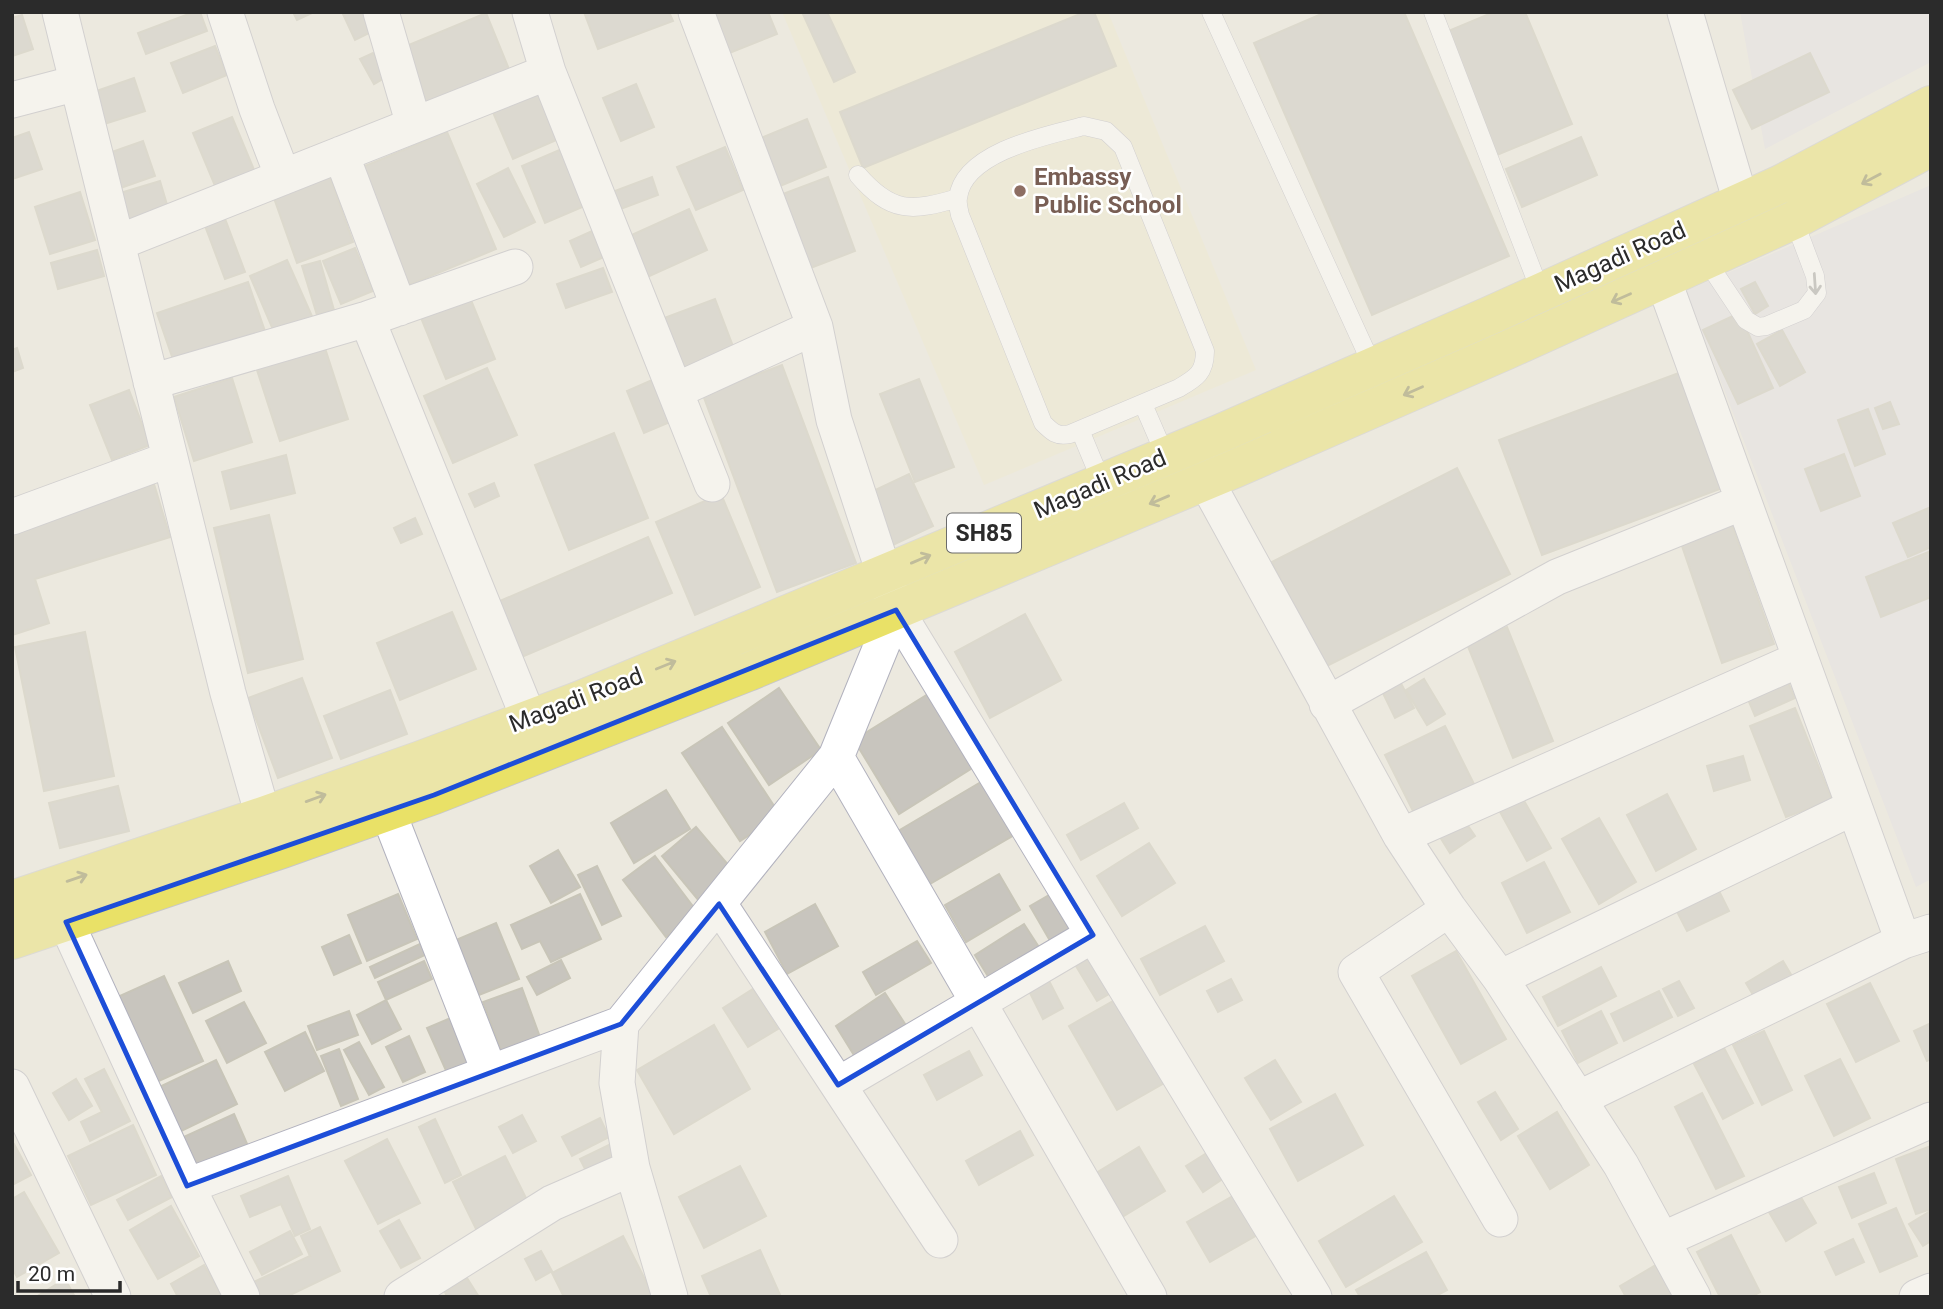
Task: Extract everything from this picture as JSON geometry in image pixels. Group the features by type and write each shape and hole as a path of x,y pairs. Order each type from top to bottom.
{"main road":[{"name":"Magadi Road","path":"12,900 263,816 529,719 883,575 1166,457 1541,293 1781,184 1931,105"},
{"name":"Magadi Road","path":"12,940 388,812 604,730 896,610 1206,481 1706,260 1794,220 1931,147"}],"street":[{"path":"60,12 228,693 263,816"},
{"path":"225,12 283,177"},
{"path":"381,12 414,125"},
{"path":"530,12 548,72 712,484"},
{"path":"696,12 815,327 834,420 896,610 1314,1297"},
{"path":"1685,12 1741,202"},
{"path":"117,243 548,72"},
{"path":"12,100 78,83"},
{"path":"341,154 399,308"},
{"path":"151,382 399,308 514,267"},
{"path":"1578,1099 1917,937 1854,807 1663,279"},
{"path":"367,318 529,719"},
{"path":"675,391 815,327"},
{"path":"12,517 170,459"},
{"path":"1206,481 1401,836 1449,909 1500,978 1621,1165 1693,1297"},
{"path":"1327,704 1557,577 1743,502"},
{"path":"187,1186 621,1024 836,757 896,610"},
{"path":"1401,836 1800,659"},
{"path":"836,757 1149,1297"},
{"path":"1500,978 1854,807"},
{"path":"388,812 490,1073"},
{"path":"719,904 940,1240"},
{"path":"1449,909 1356,972 1500,1219"},
{"path":"66,922 187,1186 242,1297"},
{"path":"838,1085 1093,935"},
{"path":"621,1024 618,1083 632,1168 670,1297"},
{"path":"12,1087 113,1297"},
{"path":"1662,1240 1931,1120"},
{"path":"402,1297 552,1203 632,1168"},
{"path":"1917,1297 1931,1291"}],"lane":[{"path":"1211,12 1373,367"},
{"path":"1433,12 1541,293"},
{"path":"1084,126 1106,131 1122,147 1205,351 1205,364 1195,379 1080,430 1061,436 1052,432 1043,422 960,215 958,198 964,180 987,159 1029,139 1084,126"},
{"path":"858,175 874,193 894,205 927,208 958,198"},
{"path":"1706,260 1746,320 1758,327 1804,310 1817,293 1815,276 1794,220"},
{"path":"1143,404 1166,457"},
{"path":"1080,430 1102,483"}],"highlighted area":[{"path":"896,610 1093,935 838,1085 719,904 621,1024 187,1186 66,922 434,795"}],"shaded area":[{"name":"Embassy Public School","path":"782,12 1108,12 1256,370 984,485"},
{"path":"1740,12 1931,12 1931,62 1765,149"},
{"path":"1931,185 1931,879 1916,887 1686,291"}],"building":[{"path":"200,12 207,31 146,54 138,33"},
{"path":"293,12 314,12 297,20"},
{"path":"342,12 364,12 373,31 355,40"},
{"path":"584,12 669,12 673,21 598,49"},
{"path":"705,12 768,12 777,34 722,56"},
{"path":"802,12 827,12 855,72 834,82"},
{"path":"1085,12 1094,12 1116,66 863,168 840,112"},
{"path":"1326,12 1404,12 1509,256 1372,315 1254,43"},
{"path":"1494,12 1525,12 1572,124 1497,155 1446,32"},
{"path":"486,13 513,79 426,114 399,49"},
{"path":"22,15 33,49 12,56 12,18"},
{"path":"215,46 227,75 183,93 171,63"},
{"path":"373,53 386,77 374,84 360,59"},
{"path":"1810,53 1829,92 1752,129 1733,90"},
{"path":"134,78 145,111 98,126 88,94"},
{"path":"636,84 654,127 621,141 603,98"},
{"path":"540,89 561,138 513,159 492,110"},
{"path":"232,117 257,177 218,193 193,133"},
{"path":"807,119 826,167 773,189 754,141"},
{"path":"29,132 42,169 12,179 12,138"},
{"path":"447,132 496,249 409,285 360,168"},
{"path":"1581,137 1597,175 1522,207 1506,169"},
{"path":"143,141 155,176 115,190 103,155"},
{"path":"725,147 743,190 696,210 677,167"},
{"path":"564,148 587,205 545,223 522,166"},
{"path":"508,168 535,222 504,237 477,184"},
{"path":"330,177 353,242 297,263 274,198"},
{"path":"652,177 658,195 618,210 612,192"},
{"path":"828,177 855,251 808,269 780,195"},
{"path":"160,181 168,208 125,221 117,194"},
{"path":"80,192 95,240 50,254 35,207"},
{"path":"689,209 707,250 643,279 625,238"},
{"path":"224,216 245,272 225,279 204,223"},
{"path":"592,231 604,257 581,267 570,241"},
{"path":"355,248 373,291 341,304 323,261"},
{"path":"97,250 104,276 58,289 51,263"},
{"path":"287,260 315,323 277,339 250,276"},
{"path":"320,261 334,310 317,315 302,266"},
{"path":"603,268 612,292 566,308 557,284"},
{"path":"248,282 268,340 177,371 157,313"},
{"path":"1755,282 1768,306 1755,314 1741,289"},
{"path":"466,288 495,359 446,379 417,308"},
{"path":"715,299 734,349 675,371 656,321"},
{"path":"1739,313 1773,388 1738,404 1703,330"},
{"path":"1782,330 1805,372 1780,386 1757,344"},
{"path":"324,345 348,419 280,441 256,367"},
{"path":"17,348 23,368 12,372 12,350"},
{"path":"782,365 856,563 777,592 703,395"},
{"path":"487,368 517,435 453,463 424,396"},
{"path":"1684,371 1728,486 1542,555 1499,440"},
{"path":"232,378 252,442 194,461 174,397"},
{"path":"919,379 954,467 915,482 880,394"},
{"path":"652,380 670,422 644,433 627,391"},
{"path":"129,390 150,445 112,460 90,405"},
{"path":"1890,402 1899,424 1883,429 1875,408"},
{"path":"1868,409 1885,454 1855,466 1838,420"},
{"path":"614,433 648,518 569,550 535,465"},
{"path":"1844,454 1860,496 1821,511 1805,469"},
{"path":"286,455 295,493 231,509 222,472"},
{"path":"1457,468 1510,574 1325,667 1272,562"},
{"path":"909,474 933,526 893,545 869,493"},
{"path":"494,483 499,496 475,507 469,494"},
{"path":"154,484 170,537 35,579 49,623 12,635 12,528"},
{"path":"721,494 760,587 695,615 656,522"},
{"path":"1931,507 1931,547 1908,557 1893,523"},
{"path":"269,515 303,659 248,673 214,528"},
{"path":"415,518 422,534 401,543 394,528"},
{"path":"1732,525 1774,644 1722,663 1681,543"},
{"path":"648,537 672,593 510,662 486,607"},
{"path":"1931,551 1931,597 1881,617 1866,577"},
{"path":"452,612 476,669 400,700 377,643"},
{"path":"1025,614 1061,680 990,718 955,652"},
{"path":"1507,627 1553,741 1513,758 1467,644"},
{"path":"85,632 114,776 44,791 15,647"},
{"path":"1396,674 1414,708 1395,718 1378,683"},
{"path":"302,678 332,758 278,778 248,698"},
{"path":"1424,679 1445,714 1427,725 1406,690"},
{"path":"1787,680 1795,698 1755,716 1747,697"},
{"path":"779,688 821,750 769,785 728,723"},
{"path":"936,689 982,762 899,814 854,740"},
{"path":"390,690 407,734 341,759 324,716"},
{"path":"1795,708 1832,800 1786,817 1750,726"},
{"path":"1445,726 1475,786 1415,815 1385,755"},
{"path":"722,727 780,815 740,841 682,753"},
{"path":"1743,756 1750,780 1714,791 1707,766"},
{"path":"991,776 1023,830 930,884 898,831"},
{"path":"118,786 129,831 60,848 49,803"},
{"path":"666,790 690,829 634,863 611,823"},
{"path":"1667,794 1696,849 1656,871 1627,815"},
{"path":"1523,799 1551,848 1527,861 1500,812"},
{"path":"1124,803 1138,828 1081,860 1067,835"},
{"path":"1599,818 1636,882 1599,904 1562,839"},
{"path":"1464,820 1475,836 1450,853 1440,837"},
{"path":"696,827 735,873 700,902 662,856"},
{"path":"1149,843 1175,883 1122,916 1097,876"},
{"path":"558,850 580,887 551,903 530,866"},
{"path":"655,856 698,913 666,937 623,880"},
{"path":"1544,862 1570,912 1527,933 1502,883"},
{"path":"597,866 621,916 602,925 578,875"},
{"path":"999,874 1020,910 966,942 945,905"},
{"path":"1715,883 1729,911 1687,931 1673,904"},
{"path":"398,894 417,939 367,961 348,915"},
{"path":"580,894 601,939 551,962 540,941 522,949 511,925"},
{"path":"1049,895 1073,935 1053,946 1030,906"},
{"path":"815,904 838,946 787,974 765,932"},
{"path":"496,923 519,979 479,995 456,940"},
{"path":"1024,924 1044,955 994,986 975,955"},
{"path":"1205,926 1224,961 1160,995 1141,959"},
{"path":"349,935 361,963 334,975 322,947"},
{"path":"917,941 931,963 876,995 863,972"},
{"path":"422,943 427,954 375,978 370,967"},
{"path":"1101,950 1123,986 1097,1001 1076,966"},
{"path":"1456,951 1506,1039 1461,1064 1412,976"},
{"path":"561,960 570,978 537,995 527,977"},
{"path":"228,961 241,991 193,1013 179,983"},
{"path":"424,961 432,979 386,1000 378,982"},
{"path":"1783,961 1796,983 1759,1005 1746,983"},
{"path":"1601,967 1616,996 1558,1026 1543,997"},
{"path":"164,976 203,1061 150,1085 111,1000"},
{"path":"1047,977 1063,1008 1043,1019 1027,987"},
{"path":"1231,979 1242,1000 1218,1012 1207,991"},
{"path":"1679,981 1694,1008 1678,1016 1663,989"},
{"path":"1870,983 1899,1041 1856,1062 1827,1004"},
{"path":"522,988 541,1040 502,1053 483,1002"},
{"path":"753,989 778,1029 748,1047 723,1008"},
{"path":"1659,991 1672,1017 1624,1041 1611,1014"},
{"path":"885,993 907,1027 857,1060 836,1026"},
{"path":"1120,997 1168,1081 1117,1110 1069,1026"},
{"path":"386,1000 401,1029 372,1044 357,1015"},
{"path":"244,1002 266,1043 227,1063 206,1021"},
{"path":"349,1011 358,1035 317,1050 308,1026"},
{"path":"1601,1011 1617,1043 1578,1063 1562,1031"},
{"path":"453,1017 473,1064 448,1075 427,1028"},
{"path":"1931,1023 1931,1059 1927,1061 1914,1031"},
{"path":"714,1025 750,1089 674,1134 637,1070"},
{"path":"1764,1031 1792,1090 1762,1105 1733,1045"},
{"path":"305,1032 324,1071 285,1091 265,1052"},
{"path":"409,1036 425,1072 403,1082 386,1047"},
{"path":"359,1042 384,1087 369,1095 344,1050"},
{"path":"1724,1048 1753,1103 1723,1119 1694,1064"},
{"path":"339,1049 358,1099 341,1106 321,1056"},
{"path":"969,1051 982,1075 937,1100 924,1075"},
{"path":"1840,1059 1870,1118 1834,1136 1805,1076"},
{"path":"216,1060 237,1104 171,1136 151,1091"},
{"path":"1275,1060 1301,1102 1271,1120 1245,1078"},
{"path":"104,1069 130,1121 90,1141 81,1122 102,1112 85,1079"},
{"path":"76,1079 92,1106 69,1120 53,1093"},
{"path":"1495,1092 1518,1129 1501,1140 1478,1102"},
{"path":"1702,1093 1744,1176 1716,1189 1675,1107"},
{"path":"1335,1094 1363,1145 1298,1181 1270,1129"},
{"path":"1557,1112 1589,1165 1550,1189 1518,1136"},
{"path":"234,1114 251,1153 193,1179 175,1141"},
{"path":"522,1115 536,1141 513,1153 499,1127"},
{"path":"600,1118 609,1137 572,1156 562,1137"},
{"path":"435,1119 461,1175 445,1183 419,1127"},
{"path":"133,1125 156,1175 91,1205 68,1156"},
{"path":"1020,1131 1033,1155 979,1185 966,1161"},
{"path":"387,1139 420,1203 378,1224 345,1161"},
{"path":"617,1141 624,1154 587,1173 580,1159"},
{"path":"14,1144 31,1175 12,1185 12,1145"},
{"path":"1931,1146 1931,1209 1916,1214 1896,1159"},
{"path":"1139,1147 1165,1191 1117,1220 1091,1176"},
{"path":"1213,1149 1230,1174 1203,1192 1186,1166"},
{"path":"505,1156 529,1204 477,1231 453,1182"},
{"path":"740,1166 766,1216 704,1248 679,1197"},
{"path":"1874,1173 1886,1203 1852,1218 1839,1187"},
{"path":"161,1176 172,1197 128,1220 117,1200"},
{"path":"288,1176 310,1229 295,1236 281,1204 250,1217 241,1196"},
{"path":"24,1192 59,1253 17,1277 12,1268 12,1199"},
{"path":"1238,1193 1261,1233 1210,1262 1187,1222"},
{"path":"1799,1194 1816,1223 1786,1241 1769,1212"},
{"path":"1394,1196 1422,1242 1346,1287 1319,1241"},
{"path":"171,1206 199,1256 158,1279 130,1230"},
{"path":"1896,1208 1917,1256 1880,1272 1859,1224"},
{"path":"1929,1212 1931,1241 1923,1246 1909,1224"},
{"path":"399,1220 420,1258 401,1268 380,1231"},
{"path":"320,1227 340,1271 286,1297 252,1297 247,1285 310,1256 301,1236"},
{"path":"290,1231 302,1254 262,1275 250,1252"},
{"path":"1731,1235 1760,1292 1751,1297 1720,1297 1697,1252"},
{"path":"623,1236 654,1297 564,1297 552,1273"},
{"path":"1853,1239 1864,1262 1836,1275 1825,1252"},
{"path":"760,1250 781,1297 711,1297 702,1276"},
{"path":"541,1251 552,1271 536,1280 525,1259"},
{"path":"1426,1252 1447,1290 1434,1297 1360,1297 1356,1290"},
{"path":"204,1265 222,1296 178,1297 171,1284"},
{"path":"1656,1265 1674,1297 1626,1297 1620,1286"},
{"path":"467,1278 479,1297 447,1297 445,1292"},
{"path":"65,1279 75,1297 36,1297"}],"place":[{"name":"Embassy Public School","path":"1020,191"}]}
